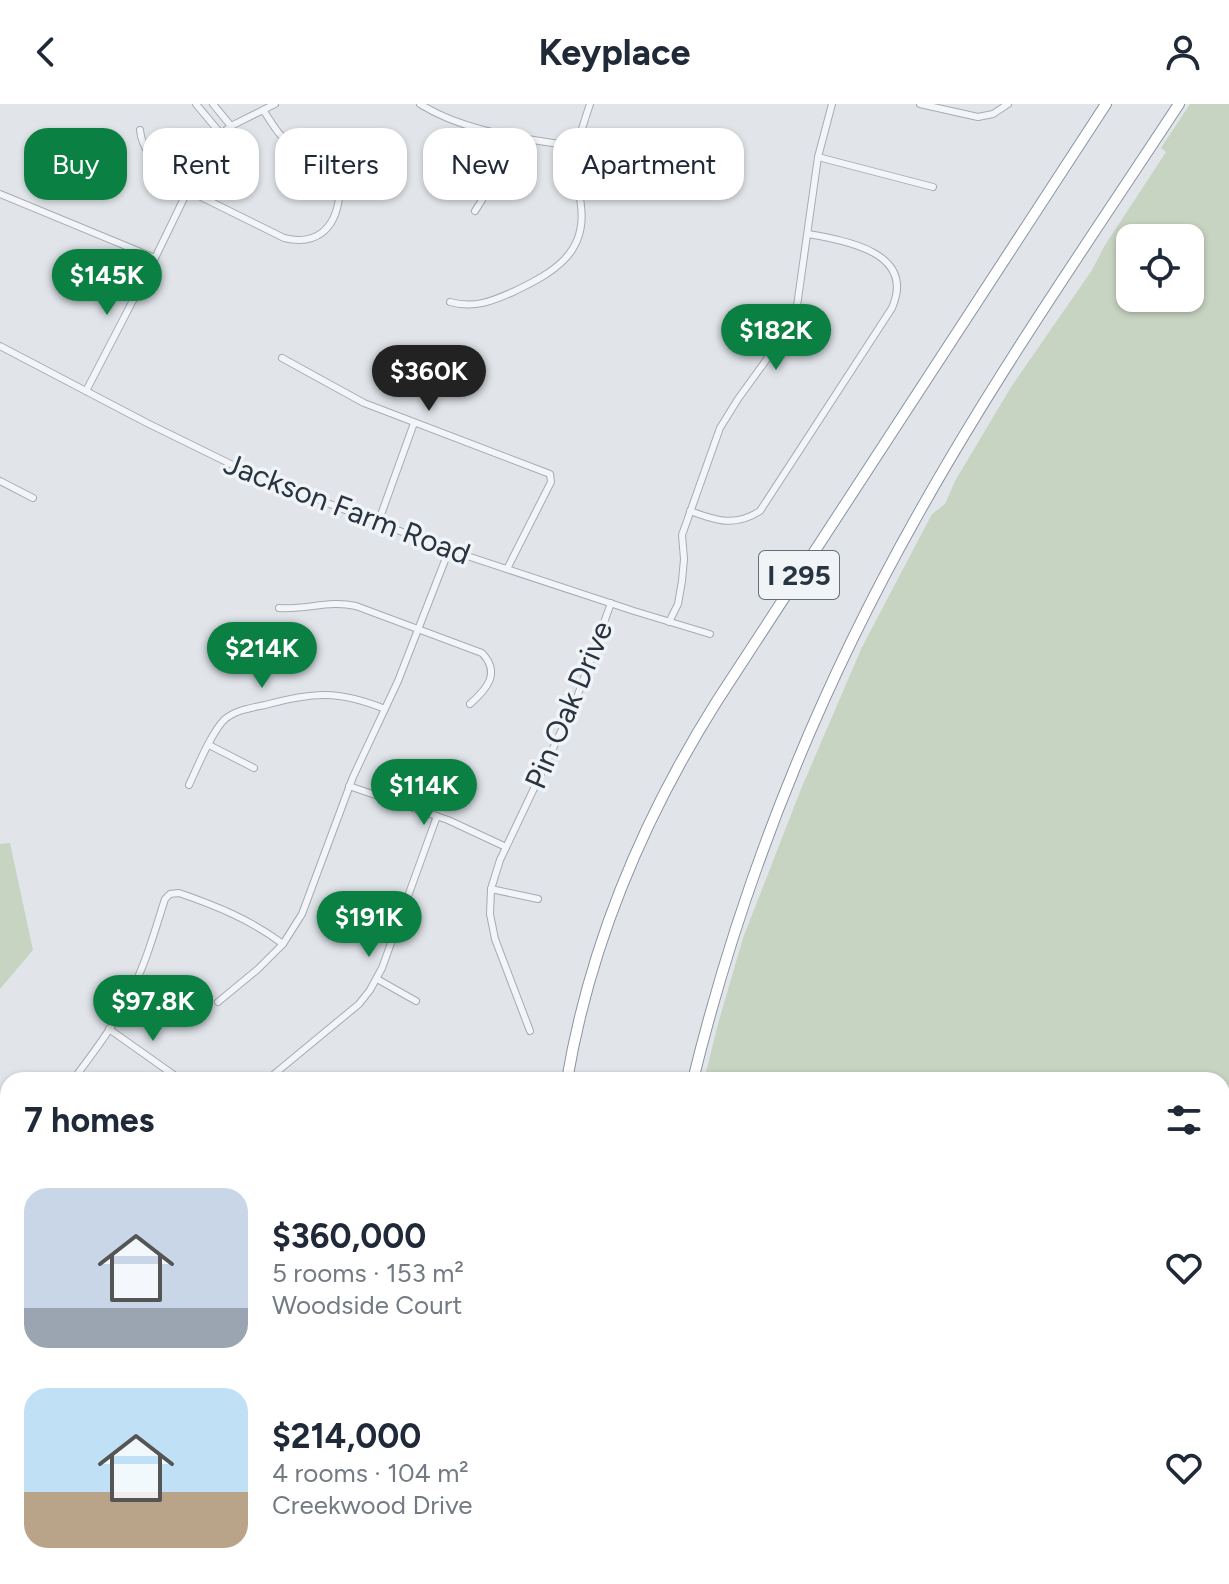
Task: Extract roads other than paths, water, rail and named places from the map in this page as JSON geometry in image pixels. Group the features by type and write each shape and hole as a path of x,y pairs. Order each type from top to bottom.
{"highway":[{"name":"I 295","path":"569,1072 584,1002 609,919 635,851 669,781 717,701 1106,104"},
{"name":"I 295","path":"695,1072 721,977 762,851 828,693 877,591 975,418 1179,104"}],"street":[{"path":"196,104 216,128"},
{"path":"213,104 231,126"},
{"path":"228,128 275,104"},
{"path":"420,104 458,122 481,128"},
{"path":"583,128 590,104"},
{"path":"669,622 678,604 684,559 682,535 720,428 790,327 796,313 818,157 832,104"},
{"path":"920,104 978,117 993,114 1008,104"},
{"path":"206,200 293,241 313,237 332,225 340,190 335,170 325,160 288,142 263,110"},
{"path":"140,130 143,145"},
{"path":"818,157 933,187"},
{"path":"0,194 155,258"},
{"path":"86,391 183,200"},
{"path":"475,211 482,200"},
{"path":"450,302 475,305 497,299 548,274 566,259 577,240 581,225 580,200"},
{"path":"690,511 727,521 746,521 760,511 892,308 899,287 894,272 878,255 838,240 808,234"},
{"name":"Jackson Farm Road","path":"0,346 223,462 449,550 710,634"},
{"path":"282,358 348,396 548,473 552,480 507,569"},
{"path":"378,523 414,423"},
{"path":"0,481 33,498"},
{"path":"218,1002 258,969 293,932 310,896 349,786 420,629 449,550"},
{"path":"279,608 345,603 482,653 491,670 488,683 470,704"},
{"name":"Pin Oak Drive","path":"530,1031 495,939 490,914 491,889 506,847 576,700 611,603"},
{"path":"189,785 222,722 238,712 308,695 343,695 385,709"},
{"path":"209,745 254,768"},
{"path":"349,786 437,816 506,847"},
{"path":"277,1072 359,1004 377,979 437,816"},
{"path":"491,889 538,899"},
{"path":"79,1072 126,1002 140,974 165,899 170,894 179,893 238,915 283,944"},
{"path":"377,979 416,1001"},
{"path":"109,1029 170,1072"}]}
